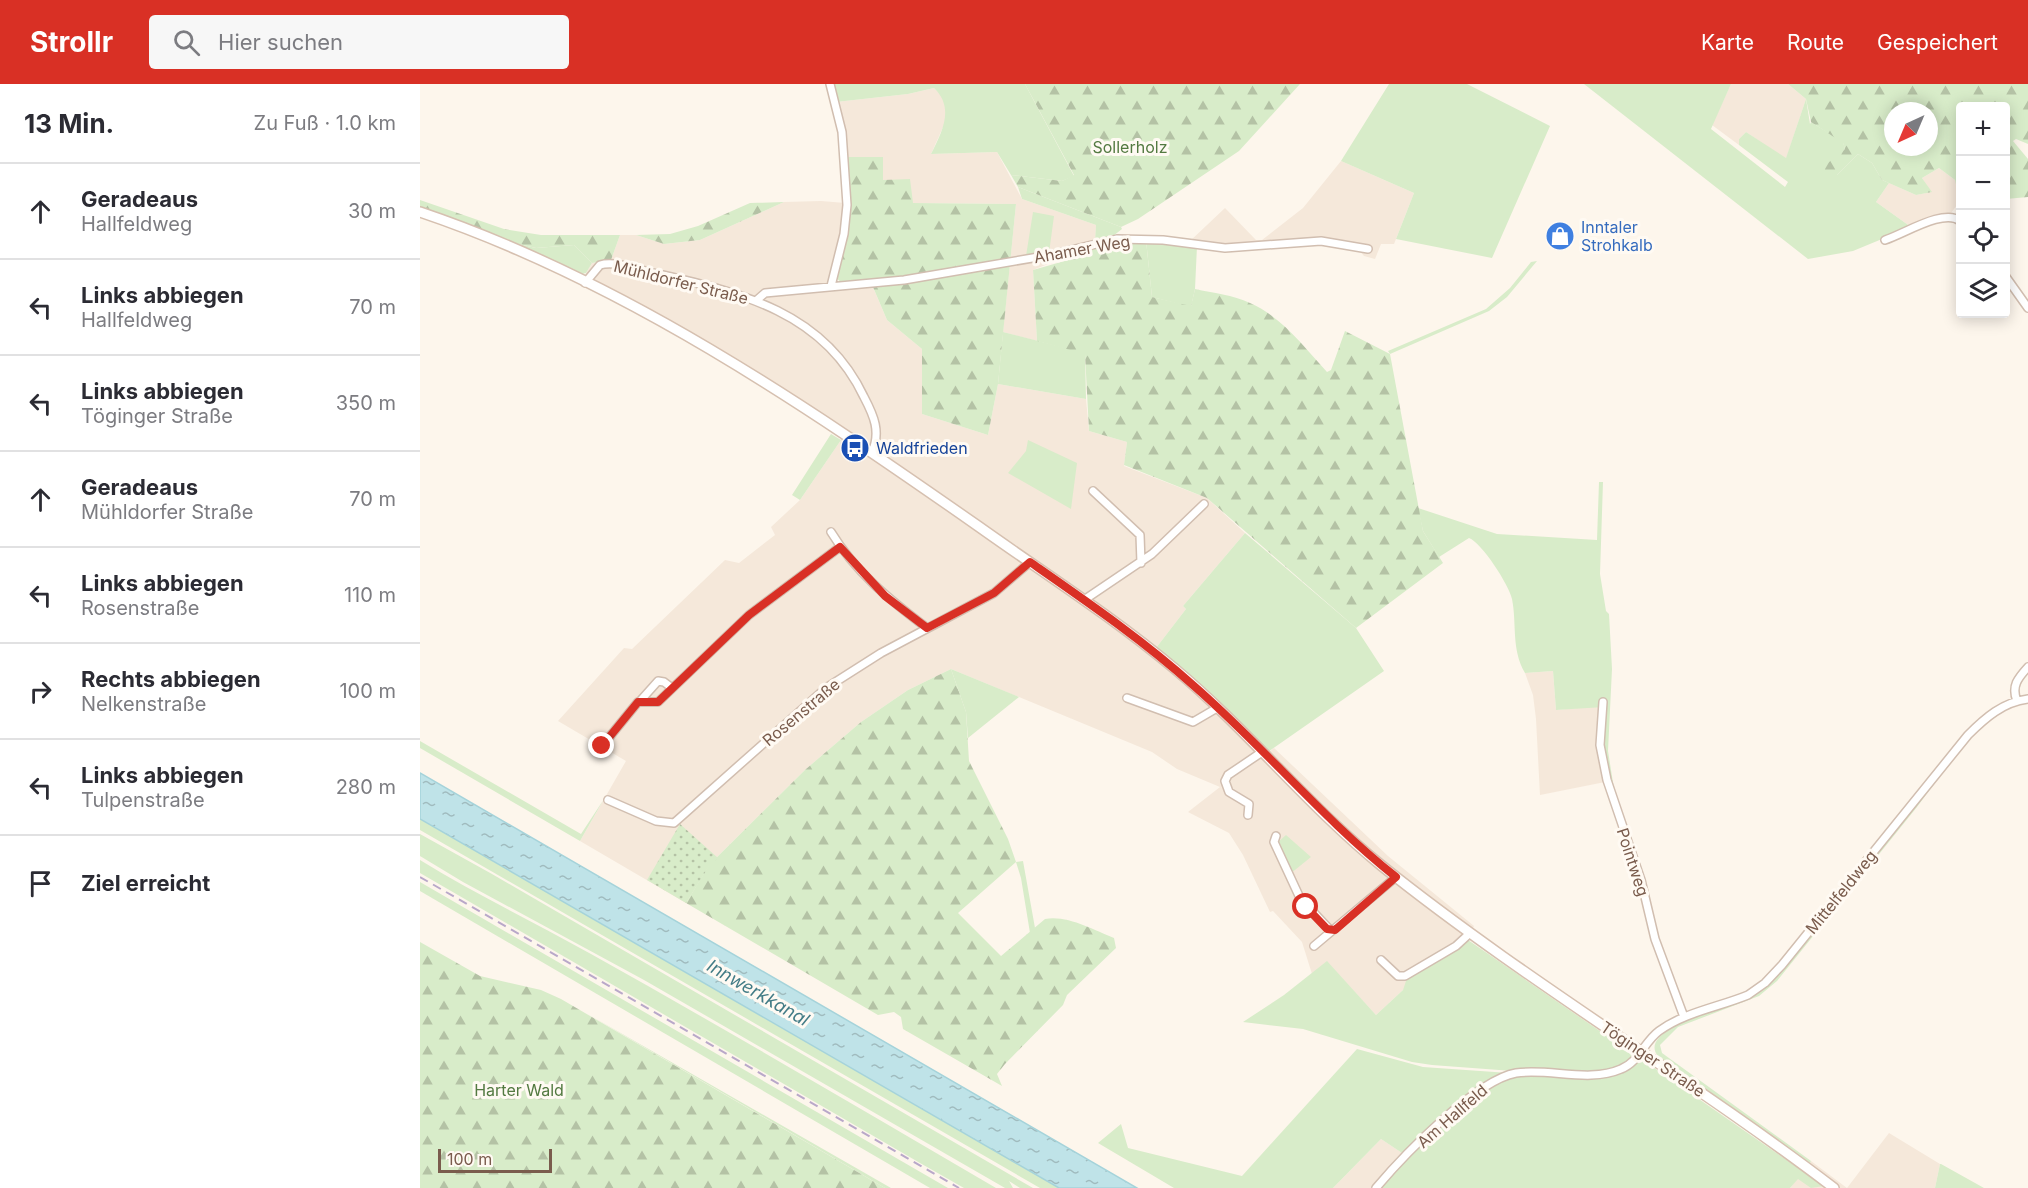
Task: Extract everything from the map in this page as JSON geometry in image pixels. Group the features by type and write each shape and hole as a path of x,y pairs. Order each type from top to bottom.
{"street":[{"path":"830,84 843,132 847,205 844,234 831,286"},
{"name":"Mühldorfer Straße","path":"420,212 474,232 585,283 709,351 872,452 1096,609"},
{"path":"1885,240 1938,218 1948,216 1956,219"},
{"name":"Ahamer Weg","path":"757,300 765,293 904,280 1050,255 1103,241 1128,238 1225,248 1321,241 1368,249"},
{"name":"Mühldorfer Straße","path":"585,283 596,267 604,264 666,276 757,300 811,330 846,364 868,404 878,432 872,452"},
{"path":"2010,282 2028,308"},
{"path":"1093,491 1140,535 1141,563"},
{"path":"1084,600 1141,563 1204,504"},
{"path":"831,532 840,547 879,590 927,628"},
{"path":"640,700 658,702 749,615 840,547"},
{"name":"Rosenstraße","path":"608,800 656,821 674,823 817,694 872,659 994,593 1030,562"},
{"name":"Töginger Straße","path":"1096,609 1174,668 1319,810 1396,877 1469,934 1642,1050 1834,1188"},
{"path":"2017,701 2014,694 2016,682 2028,667"},
{"path":"602,746 658,681 672,688"},
{"path":"1127,698 1193,722 1217,708"},
{"name":"Mittelfeldweg","path":"1642,1050 1659,1031 1684,1017 1748,995 1765,983 1968,735 1986,717 2017,701 2028,699"},
{"name":"Pointweg","path":"1603,702 1600,745 1606,780 1641,880 1654,939 1684,1017"},
{"path":"1248,815 1249,804 1229,792 1225,781 1228,775 1262,752"},
{"path":"1276,836 1274,842 1300,898 1330,930"},
{"path":"1314,946 1330,930 1335,930 1396,877"},
{"path":"1382,960 1398,976 1405,976 1456,946 1469,934"},
{"name":"Am Hallfeld","path":"1376,1188 1458,1108 1491,1083 1517,1073 1614,1072 1628,1066 1642,1050"}],"shaded area":[{"path":"1731,84 1788,84 1806,99 1786,159 1746,132 1739,139 1739,145 1712,125"},
{"path":"934,88 942,96 947,107 944,125 931,154 997,152 1022,199 1096,225 1095,245 1033,270 1037,341 1003,332 1016,204 913,203 847,157 836,102 908,94"},
{"path":"1341,161 1414,193 1394,244 1381,244 1375,259 1364,256 1354,244 1309,239 1230,246 1189,242 1225,208 1256,240 1262,240 1303,208"},
{"path":"1939,168 1955,180 1956,206 1951,213 1911,227 1876,202 1889,183 1916,195 1931,192 1922,178"},
{"path":"784,202 845,203 842,234 828,283 838,287 872,285 887,320 922,349 922,414 988,435 998,384 1086,399 1089,431 1127,442 1124,466 1207,498 1245,533 1183,606 1186,609 1156,648 1204,688 1269,752 1274,748 1388,856 1474,926 1468,940 1403,990 1376,1015 1327,962 1312,974 1302,942 1273,911 1270,912 1243,855 1229,833 1188,812 1220,787 1177,769 1152,752 951,669 908,690 861,722 806,769 709,865 686,903 580,841 626,761 558,721 624,648 632,649 725,560 739,563 775,535 771,527 800,500 841,440 840,426 585,278 586,273 592,263 611,260 620,235 636,235 664,244 700,240"},
{"path":"1553,671 1556,710 1599,706 1598,742 1605,782 1540,795 1536,719 1533,695 1525,673"},
{"path":"1889,1133 1940,1164 1935,1188 1847,1188"},
{"path":"1381,1139 1405,1155 1374,1188 1333,1188"},
{"path":"1811,1161 1847,1188 1790,1188"}],"green space":[{"path":"832,84 1025,84 1074,176 1062,181 1011,175 997,152 931,154 942,129 945,112 944,104 934,88 908,94 836,102"},
{"name":"Sollerholz","path":"1025,84 1300,84 1239,151 1138,219 1121,227 1018,187 1011,175 1062,181 1074,175"},
{"path":"1389,84 1467,84 1550,126 1492,258 1396,239 1414,193 1341,161"},
{"path":"1584,84 1731,84 1711,129 1785,187 1788,182 1739,145 1739,139 1746,132 1786,158 1806,99 1810,124 1811,122 1843,142 1845,149 1838,156 1837,175 1858,154 1872,163 1882,180 1889,183 1876,202 1911,227 1853,251 1808,259"},
{"path":"1788,84 2028,84 2028,144 2016,139 2013,141 2028,159 2028,197 2010,199 2010,102 1956,102 1956,184 1955,180 1939,168 1922,178 1932,192 1916,195 1882,180 1872,163 1858,154 1837,175 1825,176 1824,166 1845,149 1843,143 1811,122 1806,99"},
{"path":"847,157 883,157 883,180 910,179 913,203 1016,204 998,384 988,435 922,414 922,349 887,320 870,280 841,282 836,278 849,222"},
{"path":"1018,187 1122,229 1113,236 1095,241 1096,225 1022,199"},
{"path":"420,200 504,229 541,235 620,235 611,260 592,263 574,245 536,248 502,240 420,209"},
{"path":"784,202 700,240 664,244 636,235 670,234 698,226 750,203"},
{"path":"1033,212 1054,216 1049,253 1026,256"},
{"path":"502,240 536,248 574,245 592,263 586,273 578,275"},
{"path":"1146,240 1197,246 1195,289 1191,307 1152,297"},
{"path":"1146,240 1152,297 1191,306 1195,289 1230,296 1250,303 1282,324 1327,372 1331,370 1345,331 1390,354 1423,531 1443,563 1356,628 1207,498 1124,465 1127,442 1089,431 1085,354 1037,341 1033,270 1089,254 1095,245"},
{"path":"1537,261 1507,297 1489,311 1390,354 1388,351 1486,309 1510,288 1531,262"},
{"path":"1003,332 1085,353 1086,399 998,384"},
{"path":"831,434 841,440 800,500 792,495"},
{"path":"1028,440 1077,463 1071,509 1008,473 1026,451"},
{"path":"1599,482 1603,482 1600,574 1606,611 1609,614 1612,669 1608,751 1614,789 1624,823 1612,796 1606,767 1604,707 1556,710 1553,671 1525,673 1521,664 1516,646 1512,599 1494,565 1481,548 1469,538 1439,557 1423,531 1418,508 1497,534 1597,540"},
{"path":"1245,533 1356,628 1384,671 1268,752 1204,688 1156,648 1186,609 1183,606"},
{"path":"951,669 1019,697 968,738 966,712"},
{"path":"951,669 966,712 969,761 1008,839 1016,862 958,913 1001,956 1045,919 1054,918 1080,924 1114,938 1116,948 1067,995 1063,1005 1005,1064 997,1074 1002,1086 903,1029 901,1017 894,1012 878,1015 686,903 709,865 806,769 861,722 908,690"},
{"path":"420,741 581,834 604,799 580,841 420,748"},
{"path":"1957,753 1917,807 1777,981 1759,996 1678,1027 1660,1045 1662,1053 1811,1161 1810,1163 1658,1056 1655,1046 1660,1037 1672,1028 1689,1019 1749,997 1772,981"},
{"path":"420,819 1059,1188 1040,1188 420,830"},
{"path":"680,824 718,858 709,866 686,903 647,880"},
{"path":"420,834 1033,1188 1020,1188 1009,1181 1013,1188 1005,1188 644,980 463,882 420,856"},
{"path":"1286,835 1311,857 1290,874 1277,843"},
{"path":"420,860 693,1012 996,1188 964,1188 920,1163 420,873"},
{"path":"1023,861 1035,928 1030,933 1021,878 1016,862"},
{"path":"420,882 948,1188 930,1188 420,891"},
{"path":"1468,940 1636,1056 1618,1068 1593,1072 1527,1072 1432,1065 1412,1062 1303,1029 1243,1022 1284,995 1327,961 1376,1015 1403,990 1407,978"},
{"name":"Harter Wald","path":"420,942 480,976 541,990 561,999 885,1188 420,1188"},
{"path":"584,1012 891,1188 885,1188"},
{"path":"1357,1049 1423,1067 1509,1073 1490,1081 1405,1155 1381,1139 1333,1188 1174,1188 1098,1143 1121,1124 1128,1148 1242,1176"},
{"path":"1640,1058 1824,1186 1811,1188 1798,1179 1790,1188 1378,1188 1461,1107 1498,1083 1525,1076 1593,1077"},
{"path":"1941,1164 1984,1188 1935,1188"}],"water":[{"name":"Innwerkkanal","path":"420,773 1137,1188 1059,1188 420,819"}],"railway":[{"path":"420,877 959,1188"}],"place":[{"name":"Inntaler Strohkalb","path":"1560,236"},
{"name":"Waldfrieden","path":"855,448"}],"route":[{"path":"602,746 638,702 642,700 658,702 749,615 840,547 861,573 885,596 927,628 994,593 1012,580 1030,562 1093,606 1174,668 1221,711 1319,810 1396,877 1335,930 1327,929 1306,907"}]}
